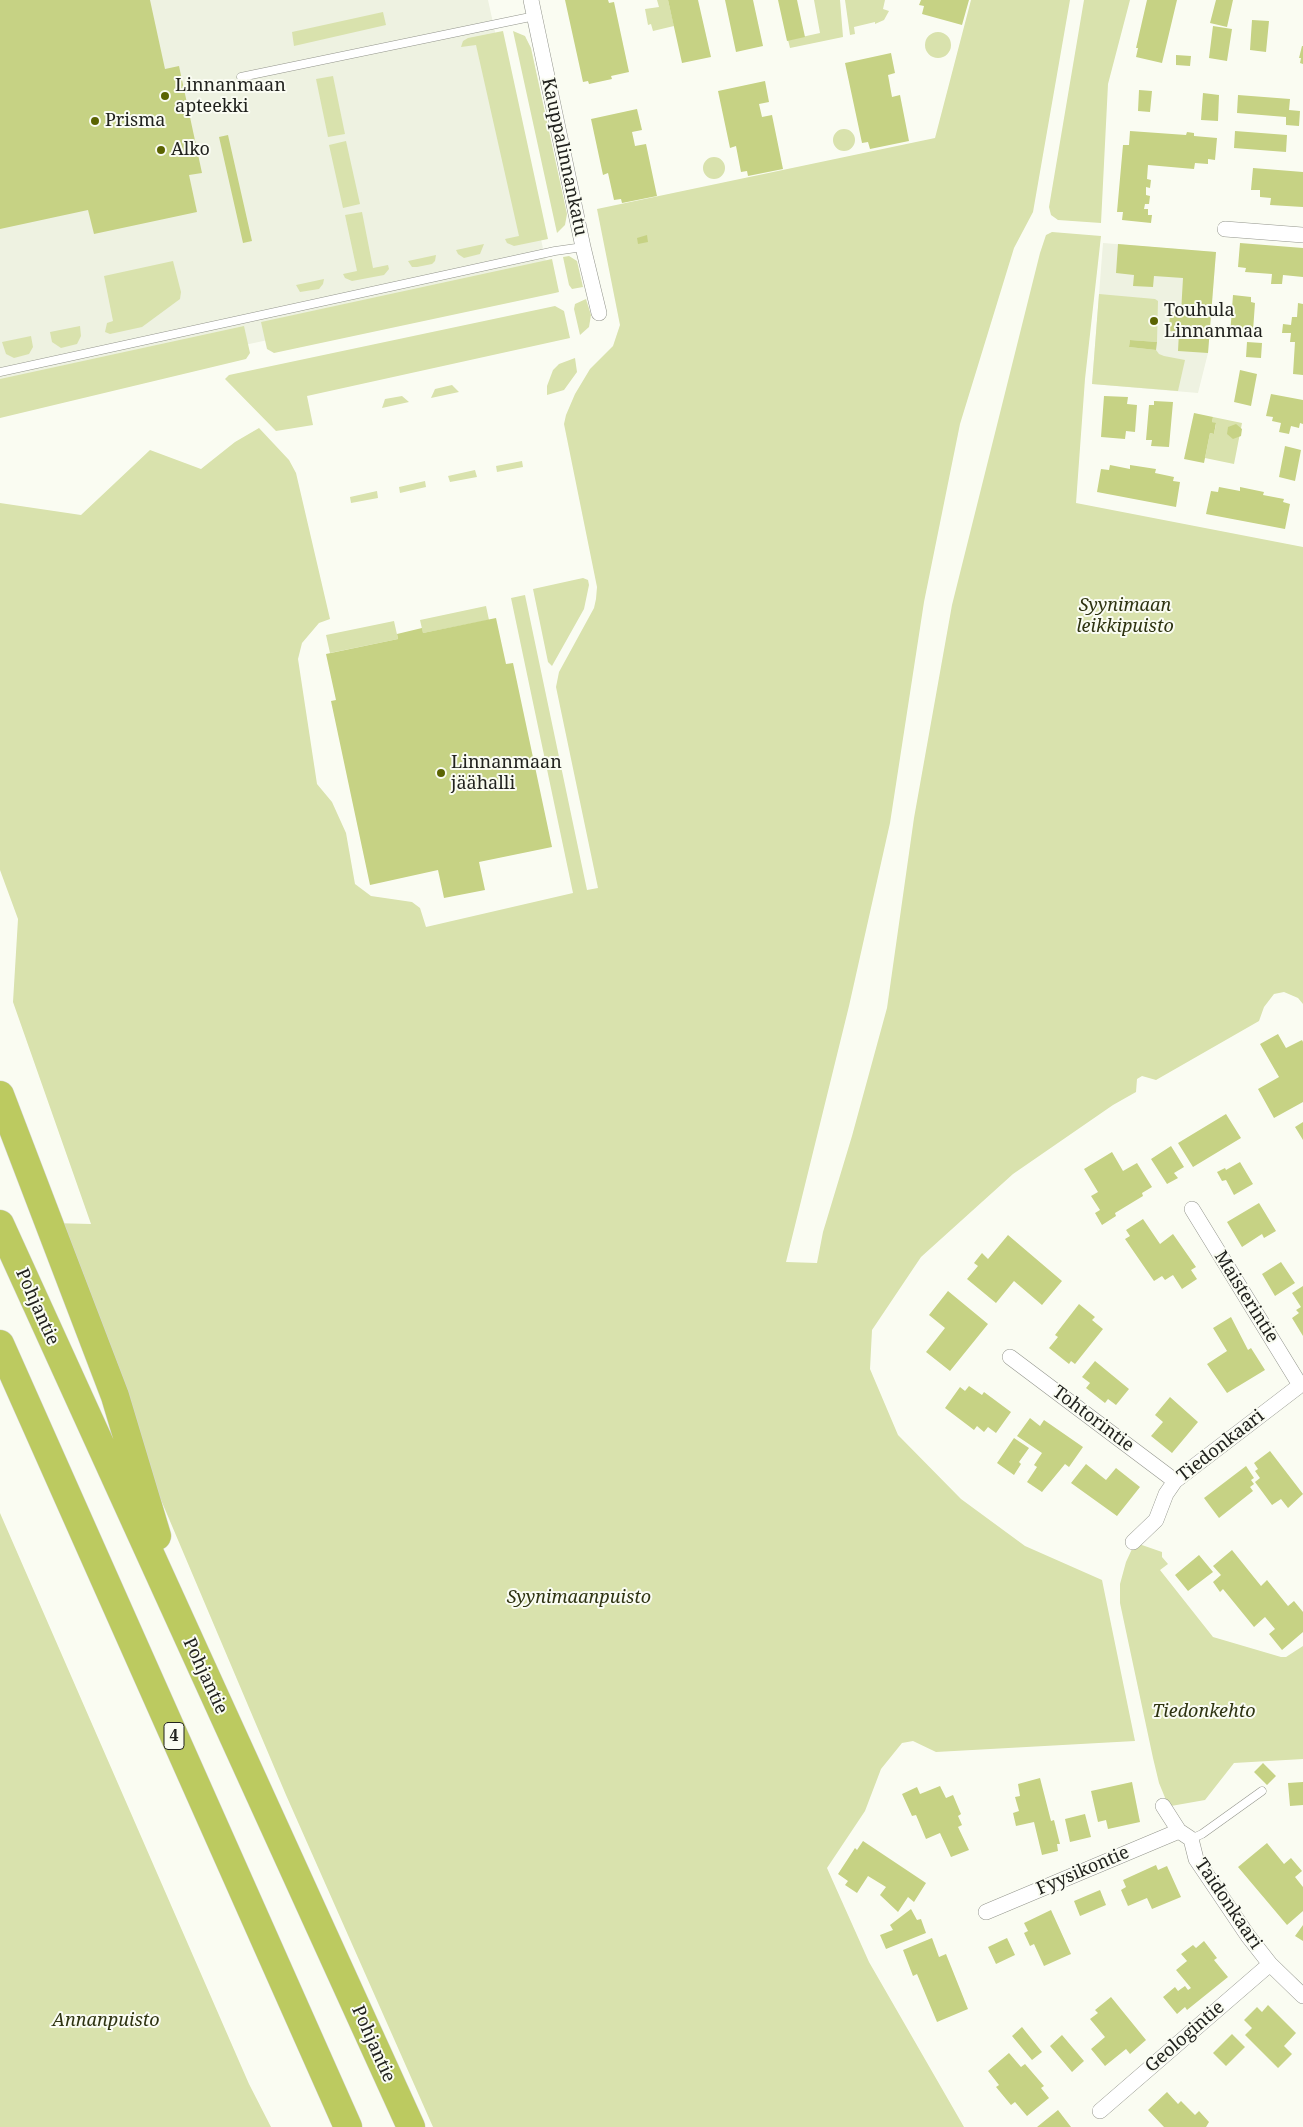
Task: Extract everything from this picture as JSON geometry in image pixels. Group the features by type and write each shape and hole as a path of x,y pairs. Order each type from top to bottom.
{"highway":[{"path":"0,1095 115,1396 187,1638"},
{"name":"Pohjantie","path":"0,1224 411,2127"},
{"name":"4","path":"0,1344 348,2127"}],"street":[{"name":"Kauppalinnankatu","path":"531,0 583,247 599,312"},
{"path":"1225,229 1303,235"},
{"name":"Maisterintie","path":"1192,1209 1302,1384"},
{"name":"Tohtorintie","path":"1010,1357 1175,1482"},
{"name":"Tiedonkaari","path":"1133,1542 1156,1520 1166,1494 1175,1482 1302,1384"},
{"name":"Taidonkaari","path":"1163,1806 1185,1835 1204,1872 1270,1964 1303,1996"},
{"name":"Fyysikontie","path":"986,1912 1185,1835"},
{"name":"Geologintie","path":"1100,2111 1270,1964"}],"lane":[{"path":"241,77 534,16"},
{"path":"0,372 583,247"},
{"path":"1185,1835 1202,1834 1262,1791"}],"shaded area":[{"path":"0,0 488,0 550,280 0,397"},
{"name":"Touhula Linnanmaa","path":"1103,243 1216,252 1208,353 1198,393 1092,384"}],"green space":[{"path":"657,0 668,0 674,26 653,31 651,24 648,25 645,9 659,7"},
{"path":"814,0 840,0 843,37 790,48 788,40 820,33"},
{"path":"845,0 885,0 883,9 889,11 884,20 875,24 875,22 854,27 855,34 850,35"},
{"path":"971,0 1070,0 1033,212 1014,248 960,424 924,602 890,823 849,1006 786,1262 817,1263 823,1232 852,1136 887,1008 914,818 952,605 1040,253 1046,235 1052,232 1101,236 1085,379 1076,503 1303,547 1303,1004 1298,998 1284,992 1274,994 1264,1007 1259,1021 1156,1080 1142,1076 1137,1079 1136,1092 1113,1105 1013,1174 921,1257 872,1330 870,1369 898,1435 961,1499 1025,1546 1102,1580 1135,1741 936,1752 913,1741 902,1743 881,1769 865,1811 827,1868 869,1962 964,2127 433,2127 286,1795 117,1396 52,1223 91,1224 13,1002 18,919 0,870 0,503 81,515 150,450 201,469 235,442 259,428 289,460 296,473 330,619 319,623 302,643 298,659 317,784 332,802 346,833 355,884 371,896 412,902 420,908 426,927 573,893 511,598 525,595 587,890 598,888 556,687 559,672 594,608 597,587 564,424 575,394 590,369 613,346 620,325 597,209 935,138"},
{"path":"1084,0 1130,0 1108,84 1101,223 1058,220 1051,215 1049,207"},
{"path":"383,12 386,25 294,46 292,32"},
{"path":"503,31 548,239 514,246 507,243 505,239 519,236 476,45 461,47 463,41 468,38"},
{"path":"513,31 525,36 531,48 567,214 565,225 557,233"},
{"path":"938,32 947,36 951,45 947,54 938,58 929,54 925,45 929,36"},
{"path":"333,76 345,134 328,137 316,79"},
{"path":"844,129 852,132 855,140 852,148 844,151 836,148 833,140 836,132"},
{"path":"346,141 360,204 343,208 329,145"},
{"path":"714,157 722,160 725,168 722,176 714,179 706,176 703,168 706,160"},
{"path":"362,212 373,268 388,265 389,269 384,275 352,281 345,278 343,274 357,271 345,215"},
{"path":"484,244 480,254 464,258 456,250"},
{"path":"436,255 435,261 432,264 412,267 408,261"},
{"path":"569,256 577,261 583,287 572,289 569,285 563,257"},
{"path":"552,259 559,292 274,353 267,349 261,322"},
{"path":"173,261 181,292 180,299 142,327 110,334 105,332 107,323 113,321 104,276"},
{"path":"324,279 319,289 300,292 296,285"},
{"path":"1099,294 1155,299 1158,301 1157,342 1130,340 1129,347 1156,350 1164,356 1185,360 1178,391 1092,384"},
{"path":"586,299 591,315 589,327 580,335 574,309 575,304"},
{"path":"555,306 564,311 570,338 307,396 313,425 276,431 225,379 229,375"},
{"path":"80,326 81,336 77,344 61,348 52,342 50,332"},
{"path":"244,326 250,353 246,359 0,418 0,379"},
{"path":"31,336 33,347 29,354 14,358 6,354 2,342"},
{"path":"575,358 577,372 564,390 547,395 547,386 553,370 559,364"},
{"path":"452,385 459,392 431,398 435,389"},
{"path":"402,396 409,402 382,408 385,399"},
{"path":"1213,417 1242,423 1234,464 1205,458 1210,433 1214,434 1216,424 1212,422"},
{"path":"522,461 523,467 497,472 496,466"},
{"path":"475,470 477,477 450,482 448,476"},
{"path":"425,481 426,487 400,493 399,487"},
{"path":"377,491 378,498 351,503 350,497"},
{"path":"583,578 588,580 589,585 584,609 552,666 548,662 533,589"},
{"path":"486,606 489,620 423,633 420,620"},
{"path":"394,621 398,639 330,653 326,635"},
{"name":"Annanpuisto","path":"0,1513 249,2084 271,2127 0,2127"},
{"name":"Tiedonkehto","path":"1139,1544 1162,1552 1162,1557 1168,1564 1160,1570 1213,1637 1281,1657 1286,1657 1303,1646 1303,1759 1234,1763 1205,1800 1171,1806 1166,1800 1159,1783 1153,1758 1120,1603 1120,1584 1126,1562 1132,1549"}],"building":[{"name":"Prisma","path":"0,0 150,0 165,69 179,66 202,173 189,175 197,212 94,234 88,210 0,229"},
{"path":"565,0 608,0 609,3 614,2 629,72 611,76 612,79 589,84 588,81 583,82"},
{"path":"668,0 698,0 711,57 682,63"},
{"path":"725,0 753,0 763,46 736,52"},
{"path":"778,0 797,0 805,37 787,41"},
{"path":"921,0 969,0 962,25 922,14 924,6 919,5"},
{"path":"1147,0 1177,0 1162,63 1136,57 1138,48 1136,48"},
{"path":"1216,0 1233,0 1227,27 1210,23"},
{"path":"1252,20 1269,21 1266,52 1250,50"},
{"path":"1213,26 1232,29 1227,61 1209,58"},
{"path":"1302,46 1303,64 1300,63 1301,58 1299,58"},
{"path":"891,53 895,73 888,75 892,97 900,95 909,141 870,149 868,142 862,143 845,63"},
{"path":"1176,55 1191,56 1190,66 1176,65"},
{"path":"765,81 769,102 759,104 762,117 772,115 783,169 748,176 747,171 741,172 736,146 730,148 718,91"},
{"path":"1139,90 1152,91 1150,112 1138,111"},
{"path":"1203,93 1219,95 1218,121 1201,120"},
{"path":"1238,95 1290,99 1289,110 1300,111 1299,126 1286,125 1286,117 1237,113"},
{"path":"637,109 642,130 632,132 635,146 646,144 657,196 622,203 621,199 614,200 608,173 603,175 591,119"},
{"path":"1130,131 1186,135 1187,132 1194,133 1194,136 1217,138 1215,160 1208,159 1208,164 1195,163 1194,169 1148,165 1147,179 1151,180 1150,188 1146,187 1146,195 1150,196 1149,204 1145,204 1144,209 1148,209 1148,215 1152,215 1151,223 1122,220 1123,212 1117,212 1123,145 1129,145"},
{"path":"1235,131 1287,135 1286,152 1234,148"},
{"path":"228,135 252,241 243,243 219,137"},
{"path":"1253,168 1303,172 1303,207 1270,205 1271,198 1260,197 1260,190 1251,190"},
{"path":"647,235 648,242 638,244 637,238"},
{"path":"1240,243 1303,248 1303,277 1283,275 1282,284 1271,284 1272,274 1245,272 1246,268 1238,267"},
{"path":"1118,244 1216,252 1208,353 1178,351 1179,332 1169,331 1170,312 1181,313 1183,278 1154,276 1153,287 1133,286 1134,275 1116,273"},
{"path":"1233,295 1251,297 1251,302 1255,303 1253,331 1248,330 1248,336 1230,335"},
{"path":"1298,303 1303,304 1303,375 1293,374 1295,342 1290,342 1291,333 1282,333 1283,324 1291,325 1292,317 1297,317"},
{"path":"1130,340 1157,342 1156,350 1129,347"},
{"path":"1247,342 1262,343 1261,358 1246,357"},
{"path":"1240,370 1257,374 1251,406 1234,402"},
{"path":"1271,394 1303,400 1303,424 1300,423 1299,428 1291,426 1289,434 1279,432 1281,423 1272,421 1273,417 1266,416"},
{"path":"1104,396 1128,397 1127,404 1137,405 1135,432 1126,431 1125,439 1101,437"},
{"path":"1154,401 1173,402 1169,447 1151,446 1152,440 1146,440 1149,405 1154,405"},
{"path":"1194,413 1213,417 1212,422 1216,423 1214,434 1210,433 1204,463 1184,459"},
{"path":"1236,424 1242,429 1241,436 1233,439 1227,434 1228,427"},
{"path":"1285,446 1301,450 1295,481 1279,477"},
{"path":"1110,465 1130,469 1130,465 1156,469 1155,473 1174,477 1173,481 1180,482 1176,507 1097,492 1101,469 1109,470"},
{"path":"1219,487 1240,491 1240,487 1264,492 1263,495 1284,499 1283,502 1290,504 1285,529 1206,514 1211,491 1218,492"},
{"name":"Linnanmaan jäähalli","path":"496,618 506,664 513,663 552,847 479,862 485,890 444,898 438,870 370,885 331,701 336,700 326,654 398,639 397,634 422,628 423,633"},
{"path":"1278,1034 1286,1048 1302,1040 1303,1042 1303,1102 1274,1118 1258,1089 1279,1077 1260,1044"},
{"path":"1226,1114 1241,1138 1193,1167 1178,1143"},
{"path":"1303,1122 1303,1140 1295,1127"},
{"path":"1171,1146 1184,1167 1174,1173 1178,1178 1167,1184 1151,1159"},
{"path":"1112,1152 1123,1171 1137,1163 1152,1187 1142,1193 1143,1196 1115,1213 1116,1216 1102,1225 1095,1213 1100,1210 1091,1196 1098,1192 1084,1169"},
{"path":"1240,1162 1253,1184 1234,1195 1226,1180 1222,1181 1217,1172 1225,1168 1226,1170"},
{"path":"1259,1203 1276,1231 1264,1238 1262,1234 1242,1247 1227,1222"},
{"path":"1143,1219 1160,1244 1173,1234 1196,1267 1191,1270 1197,1279 1182,1289 1173,1275 1165,1280 1162,1276 1154,1281 1125,1239 1130,1236 1126,1230"},
{"path":"1008,1235 1062,1281 1042,1305 1014,1281 996,1303 967,1279 978,1266 974,1263 982,1253 988,1259"},
{"path":"1281,1262 1295,1283 1275,1296 1262,1274"},
{"path":"1303,1286 1303,1336 1292,1318 1299,1313 1296,1310 1301,1307 1292,1293"},
{"path":"948,1291 988,1324 950,1371 926,1352 945,1328 929,1315"},
{"path":"1079,1304 1095,1317 1092,1320 1103,1329 1075,1364 1071,1361 1069,1364 1049,1348 1058,1337 1055,1335"},
{"path":"1231,1317 1248,1350 1251,1348 1265,1370 1227,1393 1207,1364 1227,1351 1213,1328"},
{"path":"1095,1361 1129,1389 1116,1405 1108,1399 1105,1403 1086,1388 1090,1383 1082,1377"},
{"path":"969,1386 982,1395 984,1392 1011,1412 996,1433 988,1427 984,1432 977,1426 974,1430 945,1408 960,1387 965,1391"},
{"path":"1170,1397 1198,1422 1172,1453 1151,1436 1163,1422 1155,1415"},
{"path":"1030,1418 1040,1426 1044,1420 1083,1447 1069,1467 1065,1464 1042,1492 1027,1482 1037,1467 1034,1465 1042,1453 1017,1436"},
{"path":"1014,1438 1029,1448 1019,1462 1021,1464 1014,1475 997,1463"},
{"path":"1270,1451 1303,1494 1288,1508 1281,1499 1272,1505 1255,1482 1260,1478 1255,1471 1258,1469 1254,1463"},
{"path":"1086,1464 1106,1480 1116,1468 1140,1487 1117,1516 1071,1483"},
{"path":"1246,1466 1254,1478 1251,1480 1254,1484 1250,1487 1253,1491 1219,1518 1204,1498"},
{"path":"1232,1550 1261,1586 1267,1580 1288,1606 1294,1601 1303,1612 1303,1632 1282,1650 1269,1634 1275,1629 1265,1617 1254,1627 1223,1589 1220,1592 1213,1582 1221,1575 1213,1566"},
{"path":"1199,1555 1213,1572 1188,1591 1175,1575"},
{"path":"1263,1763 1276,1776 1267,1785 1254,1772"},
{"path":"1040,1778 1051,1821 1054,1820 1060,1844 1057,1844 1058,1851 1042,1855 1034,1822 1016,1826 1013,1813 1019,1811 1015,1797 1020,1796 1018,1784"},
{"path":"1132,1782 1140,1822 1108,1829 1106,1820 1098,1822 1091,1791"},
{"path":"1303,1782 1303,1805 1290,1806 1288,1783"},
{"path":"940,1786 946,1798 953,1795 961,1814 958,1816 962,1825 958,1827 969,1850 951,1857 940,1833 926,1839 916,1815 912,1816 902,1794 917,1787 920,1794"},
{"path":"1085,1814 1091,1837 1070,1842 1065,1819"},
{"path":"863,1841 926,1883 914,1902 908,1897 898,1912 880,1895 886,1887 868,1876 857,1893 845,1885 848,1881 838,1874 855,1848 857,1850"},
{"path":"1267,1843 1284,1864 1291,1858 1302,1871 1295,1877 1303,1887 1303,1911 1287,1925 1238,1867"},
{"path":"1156,1865 1158,1870 1167,1866 1181,1897 1152,1909 1147,1898 1128,1906 1121,1890 1126,1887 1123,1880"},
{"path":"1100,1890 1106,1905 1080,1916 1074,1901"},
{"path":"911,1909 917,1920 921,1919 926,1933 886,1949 880,1935 893,1930 890,1925"},
{"path":"1051,1910 1071,1954 1044,1966 1034,1944 1030,1946 1024,1933 1028,1931 1024,1923"},
{"path":"1303,1925 1303,1941 1295,1936"},
{"path":"932,1938 939,1957 946,1954 968,2009 937,2022 917,1974 913,1976 903,1950"},
{"path":"1007,1938 1015,1955 996,1964 988,1947"},
{"path":"1204,1941 1217,1958 1214,1960 1228,1977 1187,2010 1185,2007 1177,2014 1163,1997 1175,1987 1178,1991 1185,1986 1188,1990 1191,1988 1176,1970 1187,1961 1181,1954 1193,1945 1196,1948"},
{"path":"1111,1997 1146,2040 1130,2054 1126,2049 1105,2066 1091,2049 1105,2037 1090,2019 1098,2013 1095,2010"},
{"path":"1268,2005 1296,2033 1284,2046 1292,2054 1278,2068 1245,2035 1252,2028 1244,2020 1257,2007 1262,2012"},
{"path":"1022,2027 1042,2052 1032,2060 1012,2036"},
{"path":"1232,2034 1245,2047 1226,2066 1213,2053"},
{"path":"1062,2035 1084,2061 1072,2072 1050,2046"},
{"path":"1009,2053 1021,2067 1025,2064 1044,2086 1041,2088 1049,2098 1027,2116 1015,2102 1011,2105 996,2087 999,2085 988,2071"},
{"path":"1167,2092 1178,2104 1181,2101 1195,2115 1199,2111 1209,2122 1206,2127 1164,2127 1148,2110"},
{"path":"1058,2110 1071,2127 1037,2127"}],"place":[{"name":"Linnanmaan apteekki","path":"165,96"},
{"name":"Prisma","path":"95,121"},
{"name":"Alko","path":"161,150"},
{"name":"Touhula Linnanmaa","path":"1154,321"},
{"name":"Linnanmaan jäähalli","path":"441,773"}],"park label":[{"name":"Syynimaan leikkipuisto","path":"1125,616"},
{"name":"Syynimaanpuisto","path":"579,1598"}]}
